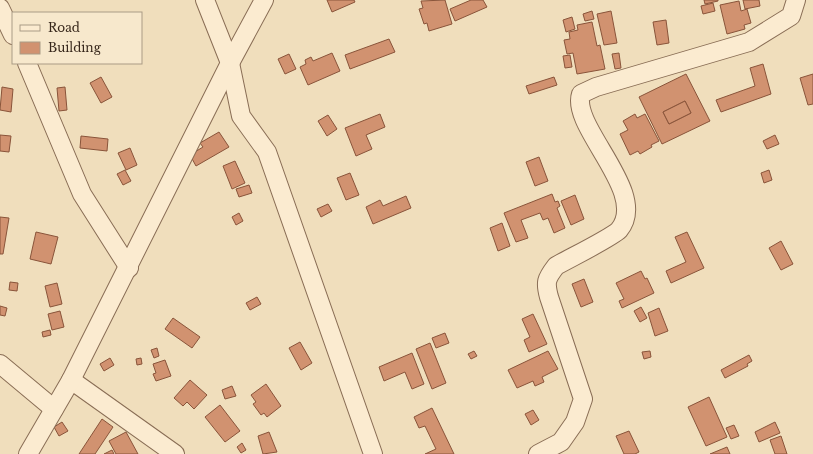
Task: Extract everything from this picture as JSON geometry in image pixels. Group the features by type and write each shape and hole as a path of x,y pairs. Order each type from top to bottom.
{"street":[{"path":"205,0 230,63 241,116 267,152 373,454"},
{"path":"28,454 71,380 129,268 230,63 264,0"},
{"path":"538,454 561,442 575,422 583,399 549,297 546,284 547,279 556,266 618,231 627,218 625,200 612,168 583,117 578,102 581,94 596,86 749,42 791,16 796,0"},
{"path":"0,8 12,33"},
{"path":"27,64 82,194 129,268"},
{"path":"0,364 54,409"},
{"path":"71,380 175,454"}],"building":[{"path":"327,0 354,0 355,2 332,12"},
{"path":"445,0 452,24 429,31 427,23 424,24 419,9 423,8 421,1"},
{"path":"471,0 483,0 487,7 455,21 450,9"},
{"path":"704,0 718,0 718,1 705,4"},
{"path":"743,0 759,0 760,6 745,9"},
{"path":"739,1 741,11 747,9 751,23 744,25 745,29 727,34 720,5"},
{"path":"713,3 715,11 703,14 701,6"},
{"path":"592,11 594,19 585,21 583,14"},
{"path":"611,11 617,43 604,45 597,14"},
{"path":"572,17 575,29 566,32 563,20"},
{"path":"666,20 669,43 657,45 653,22"},
{"path":"592,22 597,46 600,45 605,69 577,74 573,53 567,54 564,40 570,39 569,32 578,30 577,25"},
{"path":"389,39 395,52 350,69 345,55"},
{"path":"332,53 340,71 308,85 300,67 306,64 305,60 311,57 313,61"},
{"path":"619,53 621,68 615,69 612,54"},
{"path":"289,54 296,69 285,74 278,59"},
{"path":"570,55 572,67 565,68 563,56"},
{"path":"763,64 771,94 721,112 716,100 755,86 750,68"},
{"path":"686,74 710,121 662,144 639,97","holes":["685,101 691,113 669,124 663,112"]},
{"path":"813,74 813,104 808,105 800,78"},
{"path":"101,77 112,97 101,103 90,83"},
{"path":"554,77 557,85 529,94 526,86"},
{"path":"2,87 13,89 11,112 0,110"},
{"path":"65,87 67,110 59,111 57,88"},
{"path":"685,101 691,113 669,124 663,112"},
{"path":"380,114 385,127 366,135 372,149 356,156 345,128"},
{"path":"635,114 637,118 645,114 659,141 651,145 652,147 640,154 638,151 630,155 620,134 628,130 623,121"},
{"path":"328,115 337,129 327,136 318,121"},
{"path":"219,132 229,147 196,166 190,155 203,147 200,143"},
{"path":"0,135 11,136 9,152 0,151"},
{"path":"775,135 779,144 767,149 763,141"},
{"path":"81,136 108,139 107,151 80,148"},
{"path":"130,148 137,165 126,170 118,153"},
{"path":"539,157 548,181 535,186 526,162"},
{"path":"235,161 245,183 232,189 223,166"},
{"path":"125,170 131,181 123,185 117,174"},
{"path":"769,170 772,180 764,183 761,173"},
{"path":"350,173 359,195 346,200 337,178"},
{"path":"249,185 252,193 239,197 236,189"},
{"path":"552,194 555,202 558,201 560,206 557,208 565,228 554,233 548,218 543,220 540,213 521,220 528,238 516,242 504,213"},
{"path":"575,195 584,219 571,225 561,201"},
{"path":"406,196 411,208 373,224 366,207 380,200 383,206"},
{"path":"328,204 332,211 321,217 317,209"},
{"path":"239,213 243,221 236,225 232,217"},
{"path":"0,217 9,218 3,254 0,254"},
{"path":"502,223 510,246 498,251 490,228"},
{"path":"36,232 58,237 51,264 30,259"},
{"path":"687,232 704,268 671,283 666,271 686,262 675,237"},
{"path":"781,241 793,264 781,270 769,248"},
{"path":"641,271 645,279 647,278 654,293 622,308 619,301 624,299 616,283"},
{"path":"584,279 593,302 581,307 572,284"},
{"path":"10,282 18,283 17,291 9,290"},
{"path":"57,283 62,304 50,307 45,286"},
{"path":"257,297 261,304 250,310 246,303"},
{"path":"0,306 7,308 5,316 0,315"},
{"path":"641,307 647,318 640,322 634,311"},
{"path":"659,308 668,331 655,336 648,313"},
{"path":"60,311 64,327 52,330 48,314"},
{"path":"533,314 547,344 529,352 524,340 530,337 522,319"},
{"path":"173,318 200,337 192,348 165,329"},
{"path":"50,330 51,335 43,337 42,332"},
{"path":"445,333 449,343 436,348 432,338"},
{"path":"300,342 312,363 301,370 289,348"},
{"path":"430,343 446,383 432,389 416,349"},
{"path":"157,348 159,356 154,358 151,350"},
{"path":"474,351 477,356 471,359 468,354"},
{"path":"548,351 558,369 542,377 544,382 535,386 533,381 517,388 508,370"},
{"path":"650,351 651,357 644,359 642,352"},
{"path":"412,353 424,384 412,389 405,372 384,381 379,367"},
{"path":"749,355 752,361 747,364 748,366 725,378 721,370"},
{"path":"110,358 114,365 104,371 100,364"},
{"path":"141,358 142,364 137,365 136,359"},
{"path":"165,360 171,376 156,381 153,374 156,373 153,364"},
{"path":"190,380 207,395 194,409 187,402 183,406 174,398"},
{"path":"266,384 281,406 267,417 264,413 261,415 253,404 256,402 251,395"},
{"path":"232,386 236,396 225,399 222,390"},
{"path":"709,397 727,437 706,446 688,407"},
{"path":"220,405 240,431 225,442 205,417"},
{"path":"432,408 454,454 425,454 436,449 425,426 419,428 414,417"},
{"path":"533,410 539,420 531,425 525,414"},
{"path":"102,419 113,427 95,454 79,454"},
{"path":"62,422 68,431 59,436 54,427"},
{"path":"775,422 780,433 759,442 755,432"},
{"path":"734,425 739,436 731,439 726,428"},
{"path":"629,431 639,452 635,454 624,454 616,436"},
{"path":"126,432 138,454 116,454 109,441"},
{"path":"269,432 277,452 263,454 258,436"},
{"path":"781,436 787,454 775,454 770,440"},
{"path":"242,443 246,450 241,453 237,447"},
{"path":"727,447 730,454 710,454"},
{"path":"112,450 114,454 104,454"}]}
